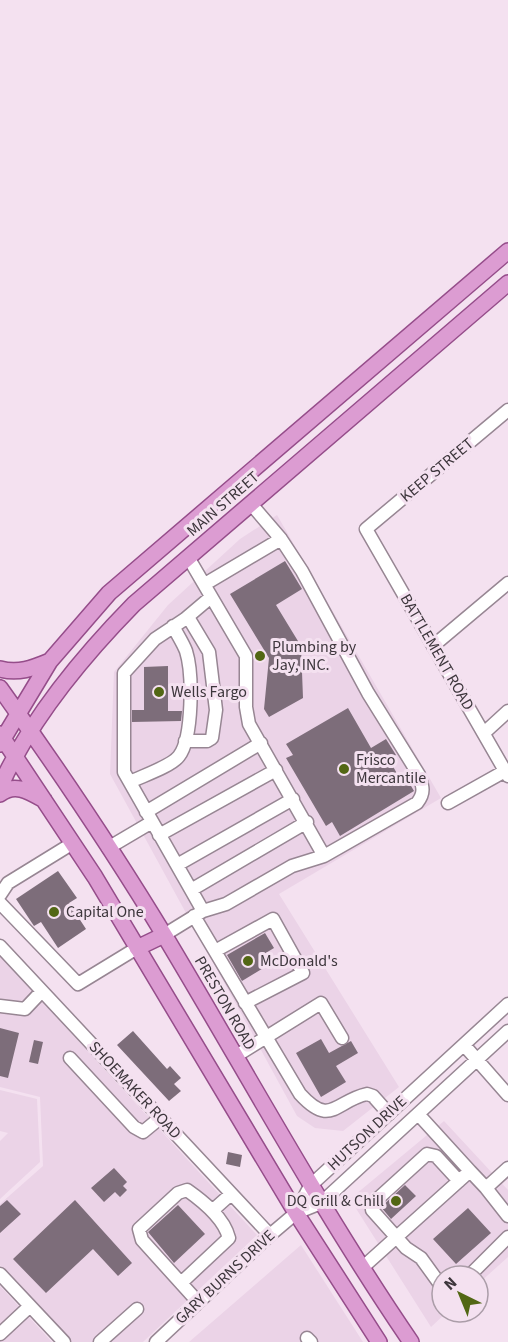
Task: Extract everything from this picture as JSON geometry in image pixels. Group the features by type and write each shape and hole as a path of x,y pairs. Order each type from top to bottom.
{"main road":[{"name":"MAIN STREET","path":"1,738 50,661 109,593 508,251"},
{"name":"MAIN STREET","path":"0,787 15,754 32,730 104,635 134,604 508,283"},
{"path":"235,484 250,504"},
{"path":"0,669 21,671 50,661"},
{"name":"PRESTON ROAD","path":"0,688 32,730 164,935 310,1186 411,1342"},
{"path":"1,738 15,754 73,843 296,1213 379,1342"},
{"path":"0,794 6,789 24,789 46,801"},
{"path":"137,948 164,935"}],"street":[{"name":"KEEP STREET","path":"366,529 508,410"},
{"path":"164,935 199,913 226,904 300,861 324,856 417,803 423,796 423,786 419,776 368,693 302,571 281,539 250,504"},
{"name":"BATTLEMENT ROAD","path":"366,529 507,774"},
{"path":"205,584 281,539"},
{"path":"188,557 246,656 247,718 324,856"},
{"path":"433,646 508,584"},
{"path":"211,597 155,639 124,673 123,767 191,890 215,951 300,1094 312,1107 332,1112 367,1094 373,1096 389,1114"},
{"path":"185,741 207,741 212,738 216,710 209,652 188,616"},
{"path":"130,782 178,759 185,741 190,691 189,669 186,650 173,626"},
{"path":"484,734 508,711"},
{"path":"108,848 149,817 261,743"},
{"path":"159,835 276,770"},
{"path":"448,803 507,774"},
{"path":"177,865 293,799"},
{"path":"191,890 307,822"},
{"path":"0,895 8,883 73,843"},
{"path":"0,903 78,984 137,948"},
{"path":"215,951 273,919 303,973 245,1003"},
{"name":"SHOEMAKER ROAD","path":"0,946 270,1235"},
{"path":"0,1006 26,1009 42,991"},
{"path":"236,1056 321,1002 342,1038"},
{"name":"HUTSON DRIVE","path":"296,1213 310,1186 508,1004"},
{"name":"HUTSON DRIVE","path":"296,1213 321,1203 508,1031"},
{"path":"464,1045 508,1095"},
{"path":"70,1059 134,1127 143,1132 160,1118"},
{"path":"418,1114 486,1188 508,1216"},
{"path":"430,1270 421,1258 406,1248 372,1210 375,1200 427,1154 436,1156 459,1181"},
{"path":"486,1188 508,1168"},
{"path":"362,1268 470,1171"},
{"path":"181,1283 229,1238 227,1230 212,1211 187,1190 178,1193 139,1229 142,1240 198,1302"},
{"path":"212,1211 231,1194"},
{"name":"GARY BURNS DRIVE","path":"156,1342 296,1213"},
{"path":"481,1264 508,1237"},
{"path":"0,1274 64,1342"},
{"path":"0,1334 30,1306"},
{"path":"100,1342 137,1309"}],"shaded area":[{"path":"277,515 441,798 279,894 399,1087 343,1131 315,1128 297,1116 110,774 114,672 168,605 240,539"},
{"path":"0,956 257,1235 143,1342 72,1342 0,1265 0,1204 43,1166 40,1097 0,1087"},
{"path":"0,1090 37,1099 40,1162 0,1199 0,1141 8,1133 0,1131"},
{"path":"444,1121 508,1190 508,1257 490,1273 490,1264 430,1264 430,1324 434,1324 431,1327 350,1199"},
{"path":"301,1245 363,1342 189,1342"},
{"path":"0,1286 52,1342 0,1342"}],"building":[{"path":"285,561 302,589 276,605 301,646 303,698 269,717 264,709 269,658 230,594"},
{"path":"168,666 168,711 182,711 181,721 132,722 132,710 144,710 144,667"},
{"name":"Frisco Mercantile","path":"348,708 371,748 386,739 396,755 389,759 401,781 407,779 414,791 340,836 332,822 326,826 286,758 293,755 286,744"},
{"path":"58,871 77,898 69,903 86,929 58,948 41,922 34,926 16,899"},
{"path":"265,933 274,948 259,957 265,967 242,981 227,955"},
{"path":"0,1028 19,1033 8,1078 0,1076"},
{"path":"133,1031 167,1069 170,1066 181,1078 174,1084 181,1091 169,1101 117,1045"},
{"path":"321,1039 329,1053 351,1041 358,1053 336,1066 346,1082 321,1097 296,1053"},
{"path":"34,1040 43,1042 38,1064 29,1062"},
{"path":"228,1152 242,1155 240,1167 226,1164"},
{"path":"114,1168 127,1182 123,1186 127,1190 120,1197 115,1192 104,1202 91,1188"},
{"name":"DQ Grill & Chill","path":"405,1185 416,1196 391,1219 381,1207"},
{"path":"7,1200 21,1214 0,1233 0,1206"},
{"path":"75,1200 132,1263 118,1276 93,1249 46,1293 13,1259"},
{"path":"178,1205 205,1234 174,1263 148,1232"},
{"path":"468,1208 491,1233 456,1264 433,1239"}],"place":[{"name":"Plumbing by Jay, INC.","path":"260,656"},
{"name":"Wells Fargo","path":"159,692"},
{"name":"Frisco Mercantile","path":"344,769"},
{"name":"Capital One","path":"54,912"},
{"name":"McDonald's","path":"248,961"},
{"name":"DQ Grill & Chill","path":"396,1201"}]}
